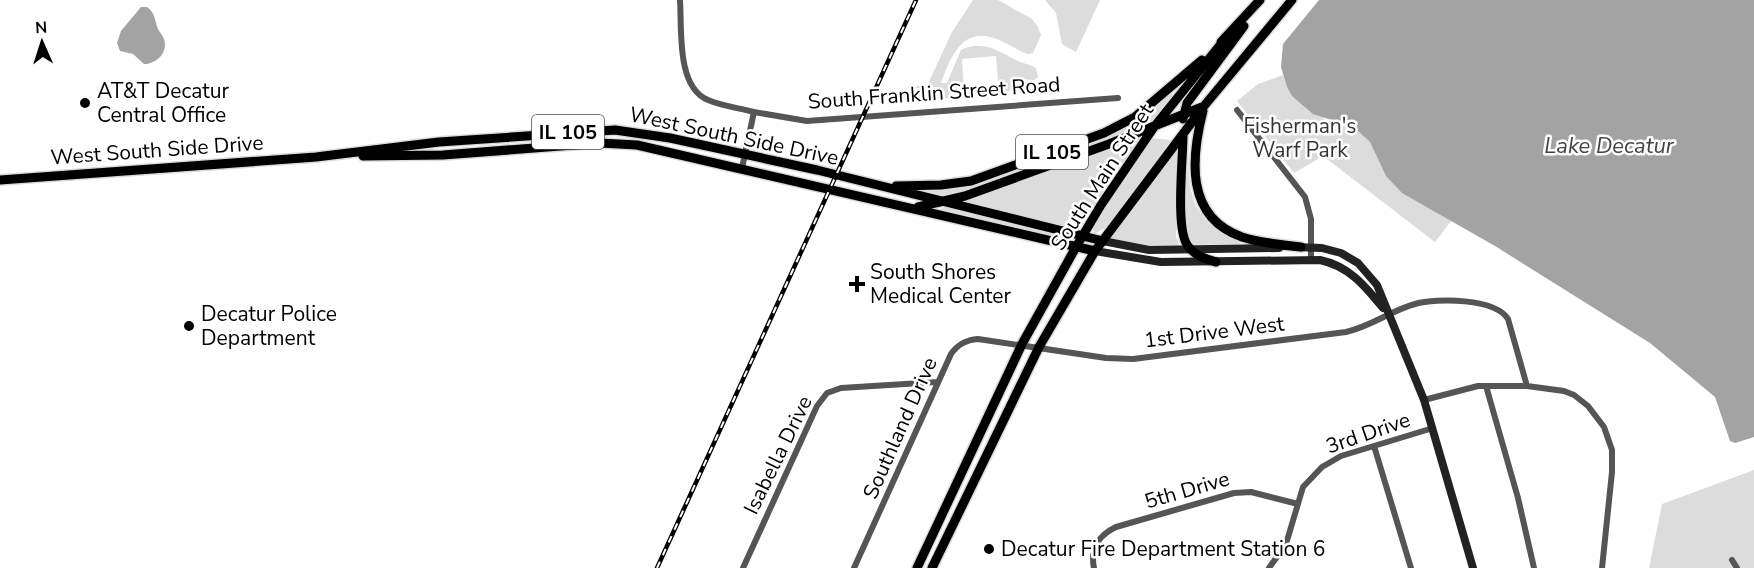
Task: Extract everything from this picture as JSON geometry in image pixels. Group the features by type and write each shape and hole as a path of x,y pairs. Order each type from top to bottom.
{"main road":[{"name":"IL 105","path":"848,178 903,186 963,183 1104,133 1136,117 1163,95 1226,39 1262,0"},
{"path":"1216,262 1191,250 1184,240 1181,228 1183,115 1186,103 1262,0"},
{"name":"IL 105","path":"906,208 927,207 946,202 1154,127 1204,106 1292,0"},
{"name":"South Main Street","path":"917,568 1022,344 1076,247 1101,205 1154,127 1226,39"},
{"path":"1204,106 1196,141 1195,172 1198,193 1206,211 1223,227 1240,236 1263,242 1306,247"},
{"name":"South Main Street","path":"932,568 1039,347 1095,251 1204,106"},
{"name":"West South Side Drive","path":"0,180 316,157 439,142 615,130 660,136 745,154 1102,241"},
{"name":"West South Side Drive","path":"316,157 443,155 617,143 649,146 1076,247"},
{"path":"1076,247 1095,251"}],"street":[{"name":"South Franklin Street Road","path":"680,0 685,68 691,86 701,97 754,112 807,121 1118,98"},
{"path":"1237,110 1305,197 1310,210 1306,247 1311,259"},
{"path":"742,168 754,112"},
{"path":"1102,241 1149,250 1322,248 1341,253 1358,263 1377,285 1409,358 1433,428 1473,568"},
{"path":"1095,251 1161,262 1311,259 1329,262 1353,274 1389,316"},
{"name":"1st Drive West","path":"1039,347 1106,358 1142,358 1340,333 1364,327 1412,304 1438,301 1487,305 1499,310 1508,319 1527,386"},
{"name":"Southland Drive","path":"858,567 937,382 954,350 966,341 978,339 1039,347"},
{"name":"Isabella Drive","path":"743,568 824,396 831,390 841,388 937,382"},
{"path":"1486,386 1518,498 1534,568"},
{"path":"1424,400 1470,387 1527,386 1550,388 1574,395 1595,413 1608,434 1612,450 1602,568"},
{"name":"3rd Drive","path":"1269,568 1286,544 1307,482 1328,462 1433,428"},
{"path":"1374,446 1411,568"},
{"name":"5th Drive","path":"1094,568 1092,558 1094,549 1102,536 1116,527 1234,493 1257,493 1298,504"},
{"path":"1732,560 1737,568"},
{"path":"1275,562 1281,568"}],"green space":[{"path":"973,0 998,0 1032,19 1041,35 1033,53 1028,54 987,36 967,39 954,53 941,83 947,83 961,50 977,46 991,48 1036,68 1038,77 1034,80 1015,79 1010,91 999,94 996,56 962,59 964,92 972,92 971,96 911,101 917,86 928,84 952,32"},
{"path":"1045,0 1100,0 1076,52 1062,44 1056,13"},
{"name":"Fisherman's Warf Park","path":"1283,75 1287,87 1326,120 1344,124 1359,132 1370,142 1378,158 1431,208 1452,220 1435,242 1323,156 1294,173 1237,101 1258,84"},
{"path":"1172,91 1172,97 1151,123 946,199 904,190 972,183 1151,109"},
{"path":"1189,134 1190,186 1200,212 1209,223 1240,244 1193,245 1189,240 1185,226"},
{"path":"1142,136 1077,231 958,202"},
{"path":"1152,138 1171,140 1105,228 1094,234 1093,224"},
{"path":"1172,153 1177,154 1176,236 1180,247 1140,246 1110,238"},
{"path":"947,206 1055,233 1056,237 942,213 938,210"},
{"path":"1754,470 1754,568 1649,568 1662,504"}],"water":[{"name":"Lake Decatur","path":"1319,0 1754,0 1754,437 1735,443 1730,441 1715,397 1650,343 1495,246 1402,193 1386,176 1370,142 1359,132 1344,124 1313,114 1292,96 1281,67 1283,44"},
{"path":"141,7 147,7 152,12 165,42 161,56 153,62 144,64 133,54 120,51 117,43 121,31"}],"railway":[{"path":"657,568 916,0"}],"place":[{"name":"AT&T Decatur Central Office","path":"85,103"},
{"name":"South Shores Medical Center","path":"857,284"},
{"name":"Decatur Police Department","path":"189,326"},
{"name":"Decatur Fire Department Station 6","path":"989,549"}]}
